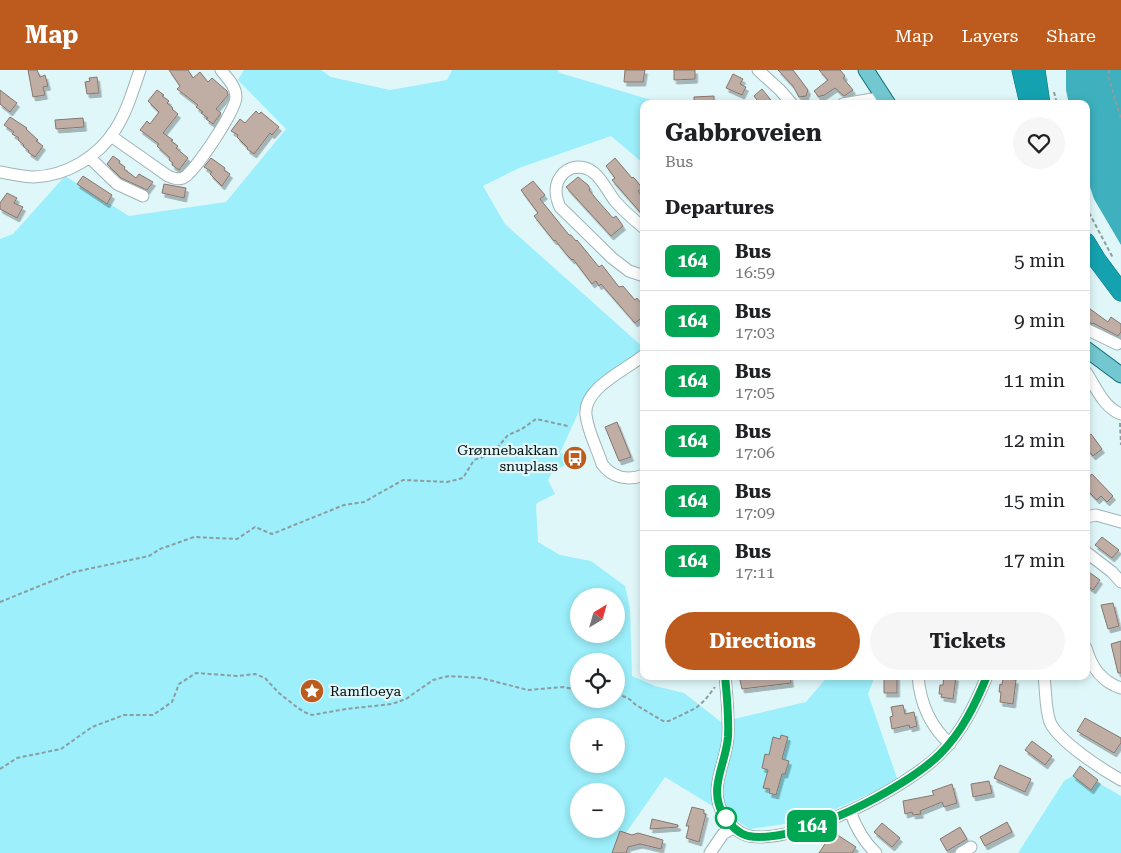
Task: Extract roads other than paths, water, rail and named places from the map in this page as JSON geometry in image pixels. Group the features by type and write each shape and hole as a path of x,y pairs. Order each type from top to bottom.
{"highway":[{"path":"1021,70 1028,100"},
{"path":"1036,70 1041,100"},
{"path":"1090,249 1121,292"}],"main road":[{"path":"871,72 886,100"},
{"path":"1090,352 1121,375"}],"street":[{"path":"0,172 26,176 43,176 65,171 89,157 111,136 126,110 140,70"},
{"path":"111,136 168,176 179,179 188,174 222,127 235,104 236,98 233,85 221,70"},
{"path":"758,70 789,100"},
{"path":"89,157 117,184 143,196"},
{"path":"640,224 614,200 598,176 590,170 581,167 572,168 565,171 559,179 555,188 556,198 564,211 612,258 628,271 640,275"},
{"path":"1090,331 1117,344"},
{"path":"640,358 592,394 588,402 586,414 602,464 606,470 621,478 640,477"},
{"path":"1090,378 1106,404 1120,414"},
{"path":"1090,516 1096,515 1121,522"},
{"path":"1090,555 1112,572 1121,582"},
{"path":"1090,659 1098,673 1109,683 1121,688"},
{"path":"722,680 728,702 728,739 716,787 718,802 723,814 733,828 748,836 780,835 797,831 850,811 898,786 926,767 950,744 970,714 985,680"},
{"path":"918,680 920,694 928,717 950,744"},
{"path":"1044,680 1048,714 1051,725 1057,733 1094,764 1121,780"},
{"path":"850,811 860,835 876,853"},
{"path":"710,853 723,834 733,828"}],"place":[{"name":"Grønnebakkan snuplass","path":"575,458"},
{"name":"Ramfloeya","path":"312,691"}]}
